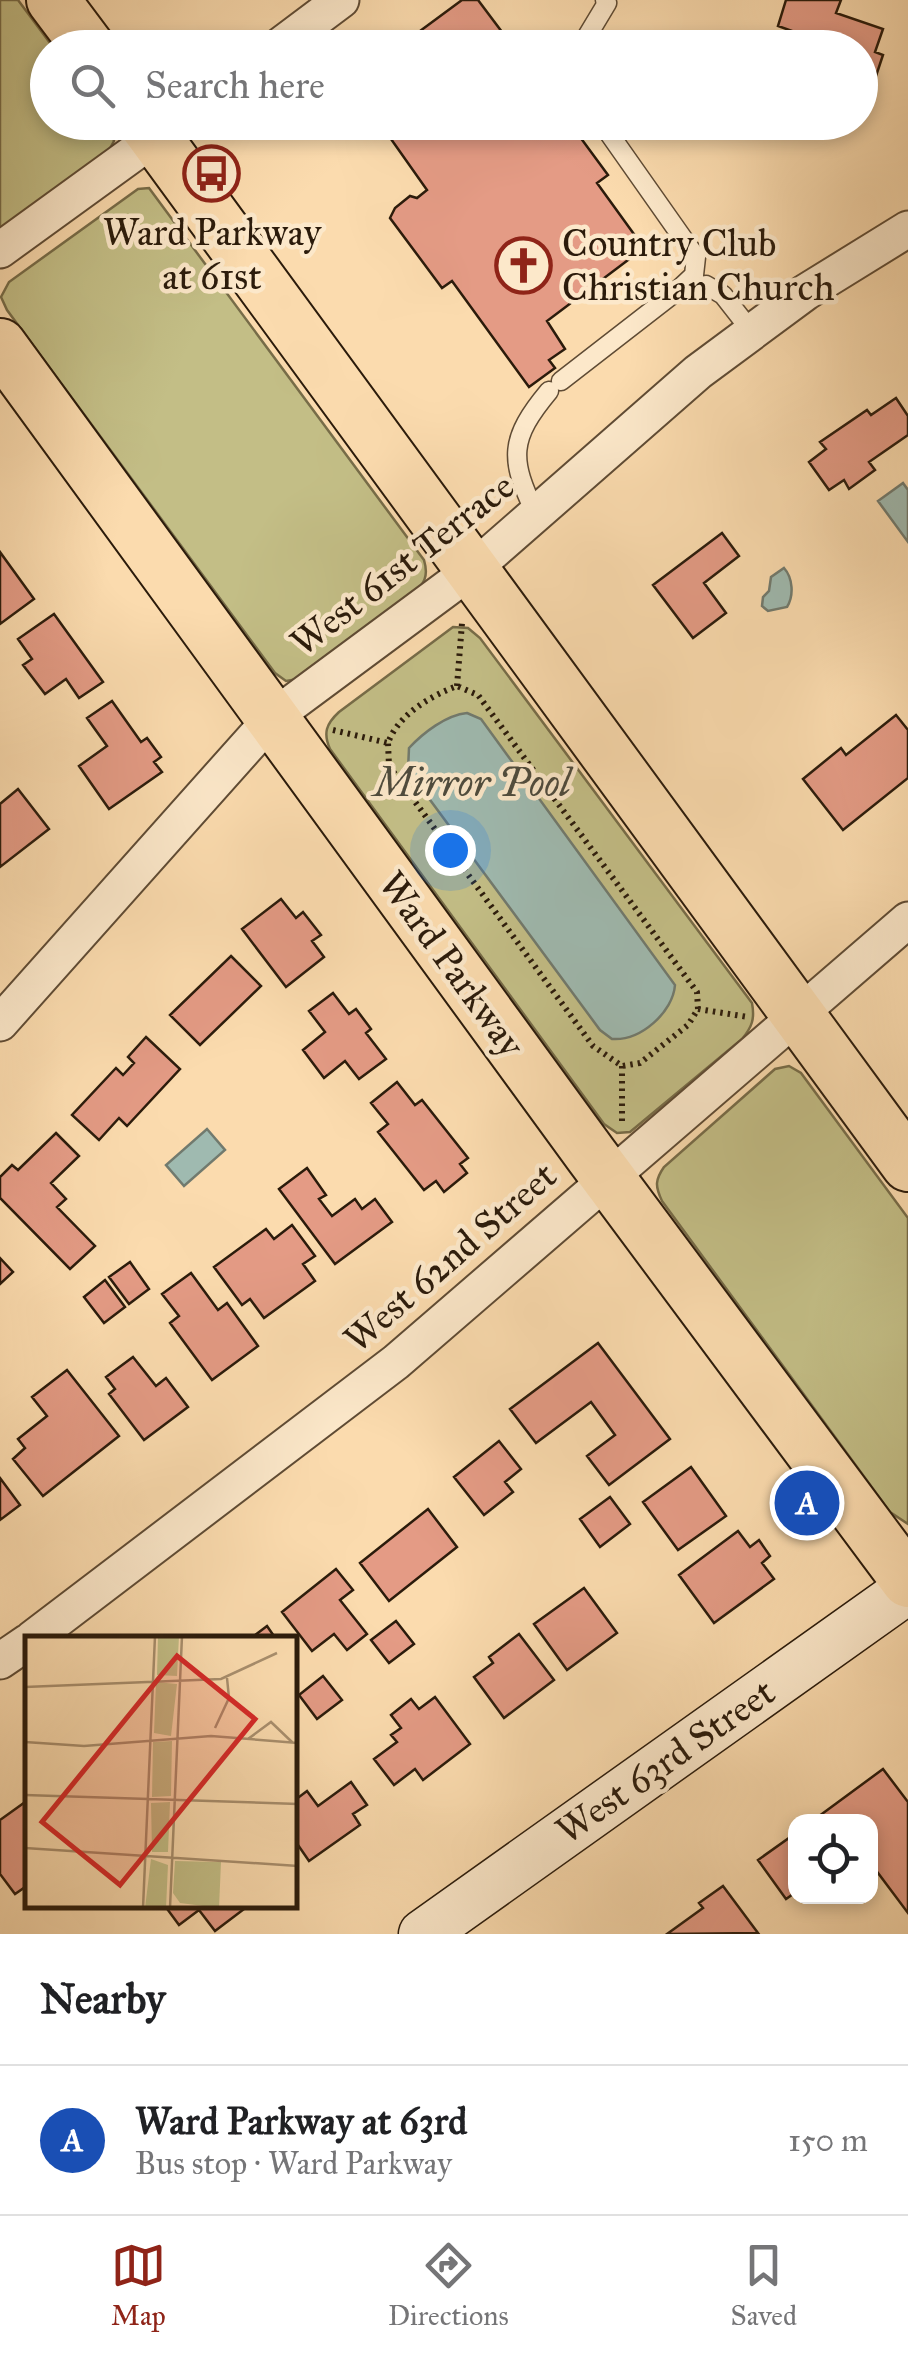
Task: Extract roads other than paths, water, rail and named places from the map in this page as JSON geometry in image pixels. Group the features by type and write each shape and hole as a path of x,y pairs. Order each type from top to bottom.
{"main road":[{"path":"54,0 76,30"},
{"path":"167,140 473,570 776,1016 908,1165"},
{"name":"Ward Parkway","path":"0,345 272,718 612,1155 908,1585"},
{"name":"West 63rd Street","path":"423,1934 908,1585"}],"street":[{"path":"301,30 342,0"},
{"path":"0,250 142,140"},
{"name":"West 61st Terrace","path":"0,1023 272,718 473,570 698,372 806,292 908,229"},
{"name":"West 62nd Street","path":"36,1636 396,1362 612,1155 776,1016 908,920"},
{"name":"West 62nd Street","path":"0,1660 25,1643"}],"lane":[{"path":"591,30 605,0"},
{"path":"536,514 518,478 518,442 529,415 555,386 694,275 696,257 687,240 658,206 613,140"},
{"path":"677,291 706,286 723,295 752,332"}],"water":[{"path":"903,483 908,490 908,542 878,501"},
{"path":"784,568 791,582 789,603 787,607 768,611 762,606 763,597 769,591 771,577"},
{"name":"Mirror Pool","path":"467,713 481,719 675,985 662,1014 644,1030 612,1039 600,1030 408,770 409,748 415,742 443,721"},
{"path":"207,1129 225,1150 184,1186 166,1165"}],"place":[{"name":"Ward Parkway at 61st","path":"212,174"},
{"name":"Country Club Christian Church","path":"523,265"},
{"name":"Ward Parkway at 63rd","path":"807,1503"}]}
